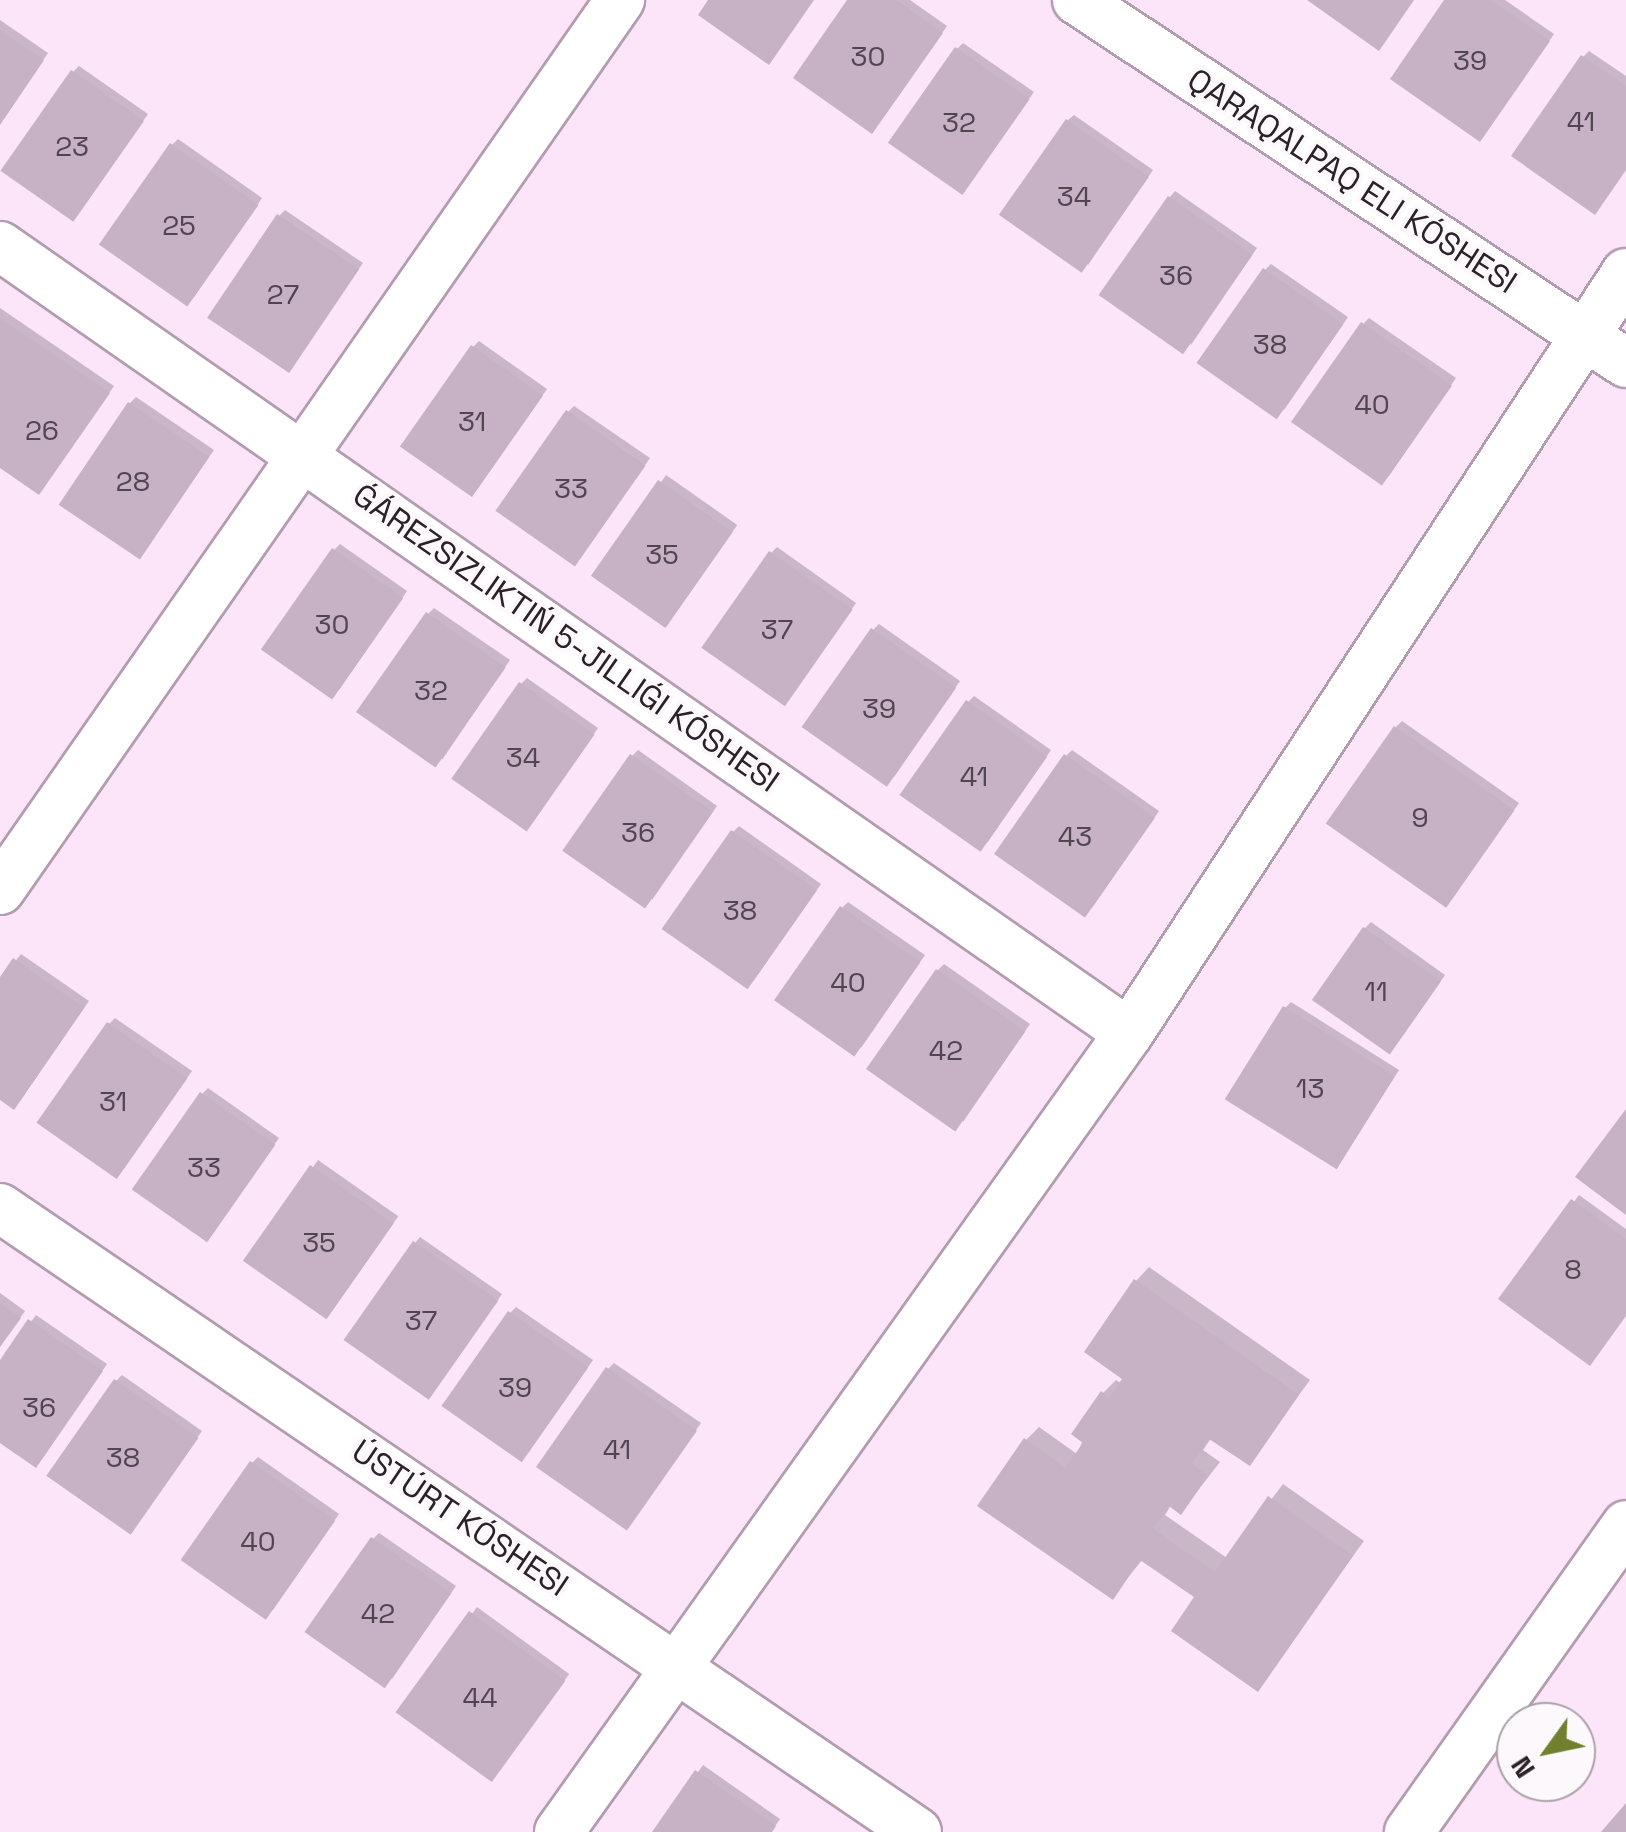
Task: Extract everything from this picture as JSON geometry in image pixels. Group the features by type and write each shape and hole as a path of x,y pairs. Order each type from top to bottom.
{"street":[{"path":"0,890 620,0"},
{"name":"QARAQALPAQ ELI KÓSHESI","path":"1077,0 1626,363"},
{"path":"0,246 306,454 1129,1032"},
{"path":"558,1832 1129,1032 1626,273"},
{"name":"ÚSTÚRT KÓSHESI","path":"0,1208 918,1832"},
{"path":"1409,1832 1626,1525"}],"building":[{"path":"708,0 814,0 769,65 698,15"},
{"path":"847,0 896,0 943,33 872,134 793,78"},
{"path":"1307,0 1414,0 1379,51"},
{"path":"1444,0 1491,0 1550,41 1480,142 1390,79"},
{"path":"0,30 44,60 0,125"},
{"path":"955,47 1030,99 962,195 888,143"},
{"path":"1581,55 1626,86 1626,170 1595,215 1511,156"},
{"path":"71,70 144,121 73,222 0,171"},
{"path":"1066,119 1149,177 1082,273 999,215"},
{"path":"170,143 258,205 187,307 99,245"},
{"path":"1168,196 1252,255 1183,354 1099,295"},
{"path":"277,214 359,269 289,373 207,318"},
{"path":"1263,268 1343,324 1277,419 1196,363"},
{"path":"0,318 110,393 39,495 0,468"},
{"path":"1361,322 1452,386 1382,486 1291,422"},
{"path":"471,345 543,395 472,497 400,447"},
{"path":"128,402 209,457 140,560 59,505"},
{"path":"566,410 645,466 575,566 495,511"},
{"path":"658,480 733,532 665,628 591,576"},
{"path":"332,548 403,598 332,699 261,650"},
{"path":"769,551 853,610 785,706 701,648"},
{"path":"426,612 505,668 435,768 356,712"},
{"path":"871,628 956,688 887,787 802,727"},
{"path":"519,682 594,735 527,831 451,779"},
{"path":"966,700 1047,757 981,852 899,795"},
{"path":"1394,726 1514,810 1446,908 1326,823"},
{"path":"630,754 713,812 645,909 562,851"},
{"path":"1064,754 1155,818 1085,918 994,854"},
{"path":"731,830 817,890 748,989 662,929"},
{"path":"840,906 920,962 854,1056 774,1000"},
{"path":"1363,927 1441,981 1390,1054 1312,1000"},
{"path":"13,958 84,1008 14,1110 0,1100 0,977"},
{"path":"936,969 1025,1032 955,1131 866,1069"},
{"path":"1283,1006 1395,1076 1337,1169 1225,1099"},
{"path":"107,1022 187,1078 117,1179 36,1123"},
{"path":"200,1092 275,1145 207,1242 132,1189"},
{"path":"1626,1109 1626,1215 1575,1177"},
{"path":"310,1165 394,1224 326,1319 243,1261"},
{"path":"1571,1199 1626,1239 1626,1316 1590,1366 1498,1299"},
{"path":"413,1241 498,1301 429,1400 344,1340"},
{"path":"1134,1279 1299,1395 1250,1466 1209,1439 1192,1464 1208,1476 1181,1515 1169,1506 1153,1529 1215,1572 1268,1496 1353,1556 1258,1692 1171,1631 1194,1597 1140,1560 1113,1600 977,1506 1024,1438 1065,1468 1083,1443 1071,1434 1101,1391 1109,1398 1122,1379 1084,1352"},
{"path":"0,1303 21,1318 0,1347"},
{"path":"508,1311 588,1367 522,1462 441,1406"},
{"path":"28,1319 103,1371 36,1468 0,1443 0,1360"},
{"path":"606,1367 697,1431 627,1531 536,1467"},
{"path":"114,1379 198,1438 131,1535 46,1476"},
{"path":"250,1461 335,1521 266,1620 181,1560"},
{"path":"371,1537 451,1593 385,1688 304,1632"},
{"path":"469,1611 565,1681 492,1782 396,1712"},
{"path":"695,1770 776,1826 772,1832 652,1832"},
{"path":"1626,1803 1626,1832 1601,1832"}]}
